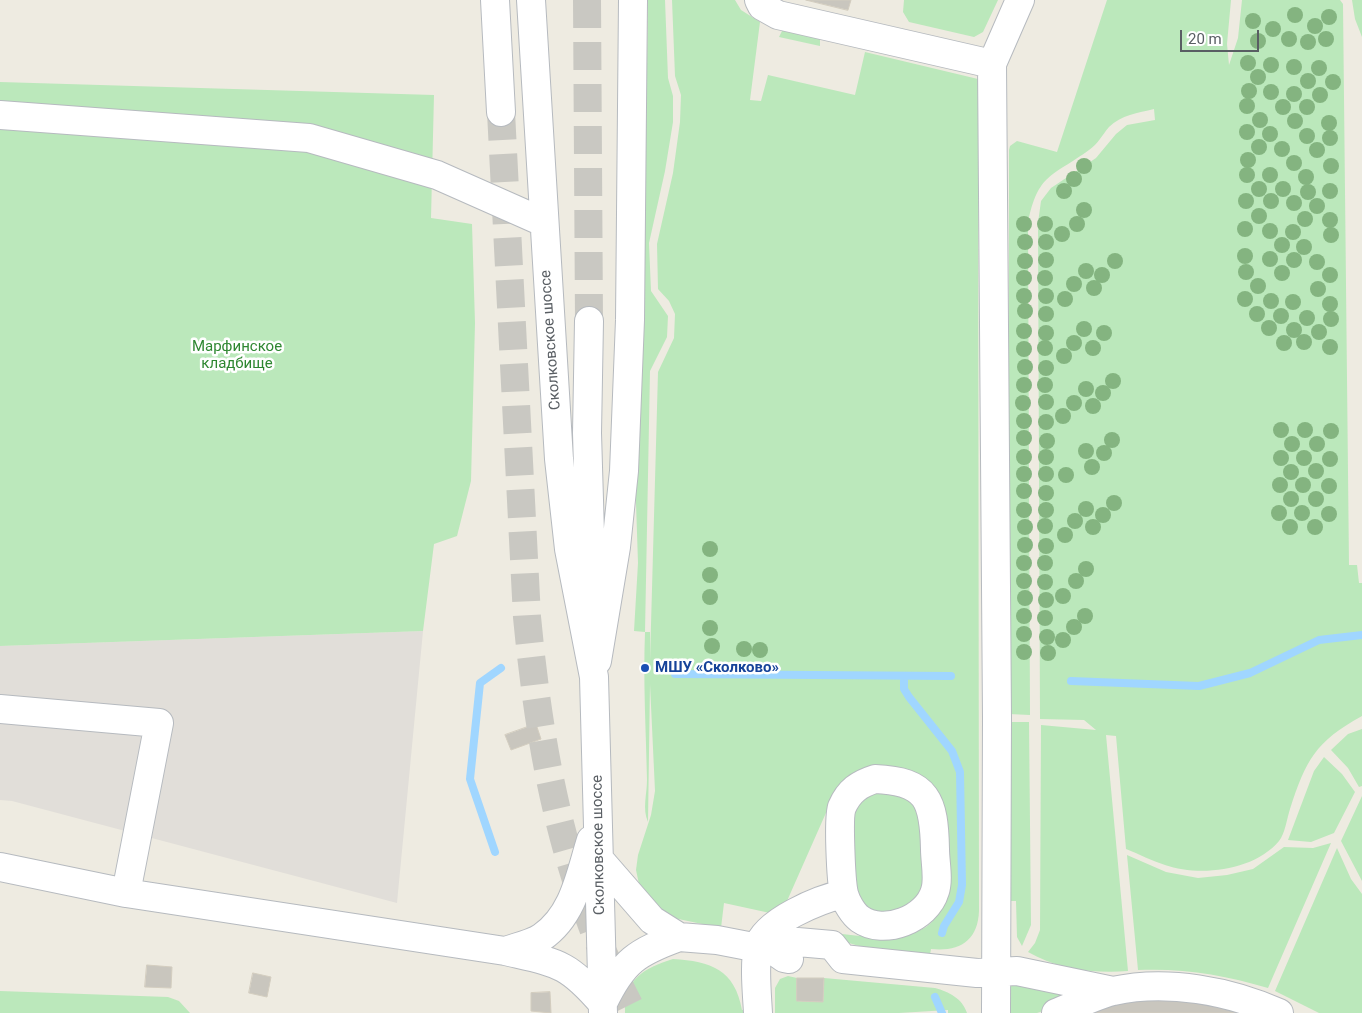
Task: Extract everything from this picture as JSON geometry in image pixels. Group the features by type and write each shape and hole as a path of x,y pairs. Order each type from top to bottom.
{"street":[{"path":"495,0 501,112"},
{"name":"Сколковское шоссе","path":"531,0 543,222 559,459 569,549 594,677 603,1008"},
{"name":"Сколковское шоссе","path":"594,677 616,548 624,471 630,320 633,0"},
{"path":"759,0 762,6 778,15 992,64"},
{"path":"996,1013 992,64 1020,0"},
{"path":"0,115 309,138 437,175 543,222"},
{"path":"589,321 587,433 594,677"},
{"path":"0,709 159,724 126,893"},
{"path":"875,779 898,780 912,785 923,794 931,807 935,820 935,891 926,907 914,918 900,924 876,925 860,919 850,908 844,894 841,809 850,793 862,783 875,779"},
{"path":"505,951 540,938 561,920 573,898 598,817"},
{"path":"599,859 652,920 679,936 717,940 766,950 784,958 839,963 843,959 977,973 997,971 1026,973 1113,991 1151,988 1188,989 1226,995 1262,1005 1279,1013"},
{"path":"0,867 126,893 505,951 552,962 567,969 581,978 603,1008"},
{"path":"758,1013 766,950 761,938 770,929 823,899 844,894"},
{"path":"603,1008 612,985 625,964 644,950 679,936"},
{"path":"1056,1013 1113,991"}],"shaded area":[{"path":"423,631 397,903 12,801 0,800 0,646"}],"green space":[{"path":"648,0 665,0 668,78 673,96 673,122 665,171 649,243 651,291 668,316 667,337 650,371 645,632 634,631 638,563 635,473 643,321"},
{"path":"672,0 735,0 741,10 760,22 750,100 761,101 768,75 855,95 865,52 978,79 979,911 978,921 971,937 950,949 931,949 930,955 866,948 797,928 863,936 898,936 913,933 926,927 935,918 945,898 916,777 829,806 785,905 770,913 724,903 721,928 669,917 645,896 639,884 636,870 638,855 651,815 655,791 650,684 648,822 645,807 647,780 644,688 645,632 650,632 650,661 658,372 674,338 675,314 669,301 658,289 657,244 673,173 680,122 681,95 675,76"},
{"path":"904,0 998,0 983,32 974,37 909,22 903,12"},
{"path":"1107,0 1231,0 1227,44 1229,65 1238,38 1242,0 1340,0 1343,4 1349,565 1357,565 1359,583 1362,583 1362,716 1333,735 1314,754 1301,777 1281,838 1268,851 1255,859 1225,869 1194,871 1155,862 1126,849 1116,736 1106,735 1128,971 1115,972 1076,969 1051,963 1028,952 1035,943 1040,930 1041,725 1096,730 1084,720 1040,719 1038,223 1041,201 1051,188 1096,158 1116,134 1127,125 1155,120 1154,109 1130,115 1114,123 1092,148 1048,178 1037,194 1028,223 1030,715 1009,714 1009,150 1010,146 1017,141 1057,152"},
{"path":"1352,0 1362,0 1362,37 1355,19"},
{"path":"783,29 820,38 820,46 779,37"},
{"name":"Марфинское кладбище","path":"0,82 434,95 431,218 472,224 475,323 471,481 457,536 434,544 423,631 0,646"},
{"path":"1009,722 1029,722 1031,925 1022,946 1017,937 1016,901 1009,901"},
{"path":"1362,729 1362,786 1359,787 1348,768 1331,750 1348,734"},
{"path":"1324,757 1342,774 1355,792 1334,833 1311,842 1288,840 1314,771"},
{"path":"895,790 922,811 926,878 919,900 897,914 866,911 854,892 850,823 857,800 867,792"},
{"path":"1362,796 1362,881 1341,841"},
{"path":"1331,843 1268,988 1204,973 1172,970 1138,970 1127,855 1166,872 1198,878 1227,875 1253,869 1284,847 1313,848"},
{"path":"1337,848 1351,879 1362,894 1362,1013 1319,1013 1275,991"},
{"path":"673,959 699,962 719,970 734,985 742,1010 750,1009 750,1013 625,1013 628,991 632,983 653,966"},
{"path":"788,976 797,978 797,1001 823,1002 824,978 935,988 954,996 962,1003 967,1013 948,1013 948,1010 899,1013 775,1013 775,988 780,979"},
{"path":"1013,984 1065,994 1058,1006 1037,1013 1008,1013 1010,987"},
{"path":"0,991 168,997 179,1001 190,1013 0,1013"}],"building":[{"path":"806,0 851,0 848,10"},
{"path":"536,724 541,739 511,750 505,735"},
{"path":"147,965 172,967 171,988 145,987"},
{"path":"253,973 271,977 267,997 249,993"},
{"path":"797,978 824,978 823,1002 797,1001"},
{"path":"1151,989 1275,1013 1047,1013"},
{"path":"550,992 551,1013 531,1011 531,993"}],"waterway":[{"path":"1071,681 1199,686 1250,673 1319,640 1362,635"},
{"path":"495,852 470,779 480,683 501,668"},
{"path":"675,674 951,676"},
{"path":"904,676 904,689 952,751 960,772 962,885 959,902 944,926 942,933"},
{"path":"935,997 942,1013"}],"tunnel":[{"path":"587,0 589,321"},
{"path":"501,112 527,617 536,694 556,808 577,883 599,944 633,1013"}],"place":[{"name":"МШУ «Сколково»","path":"645,668"}]}
